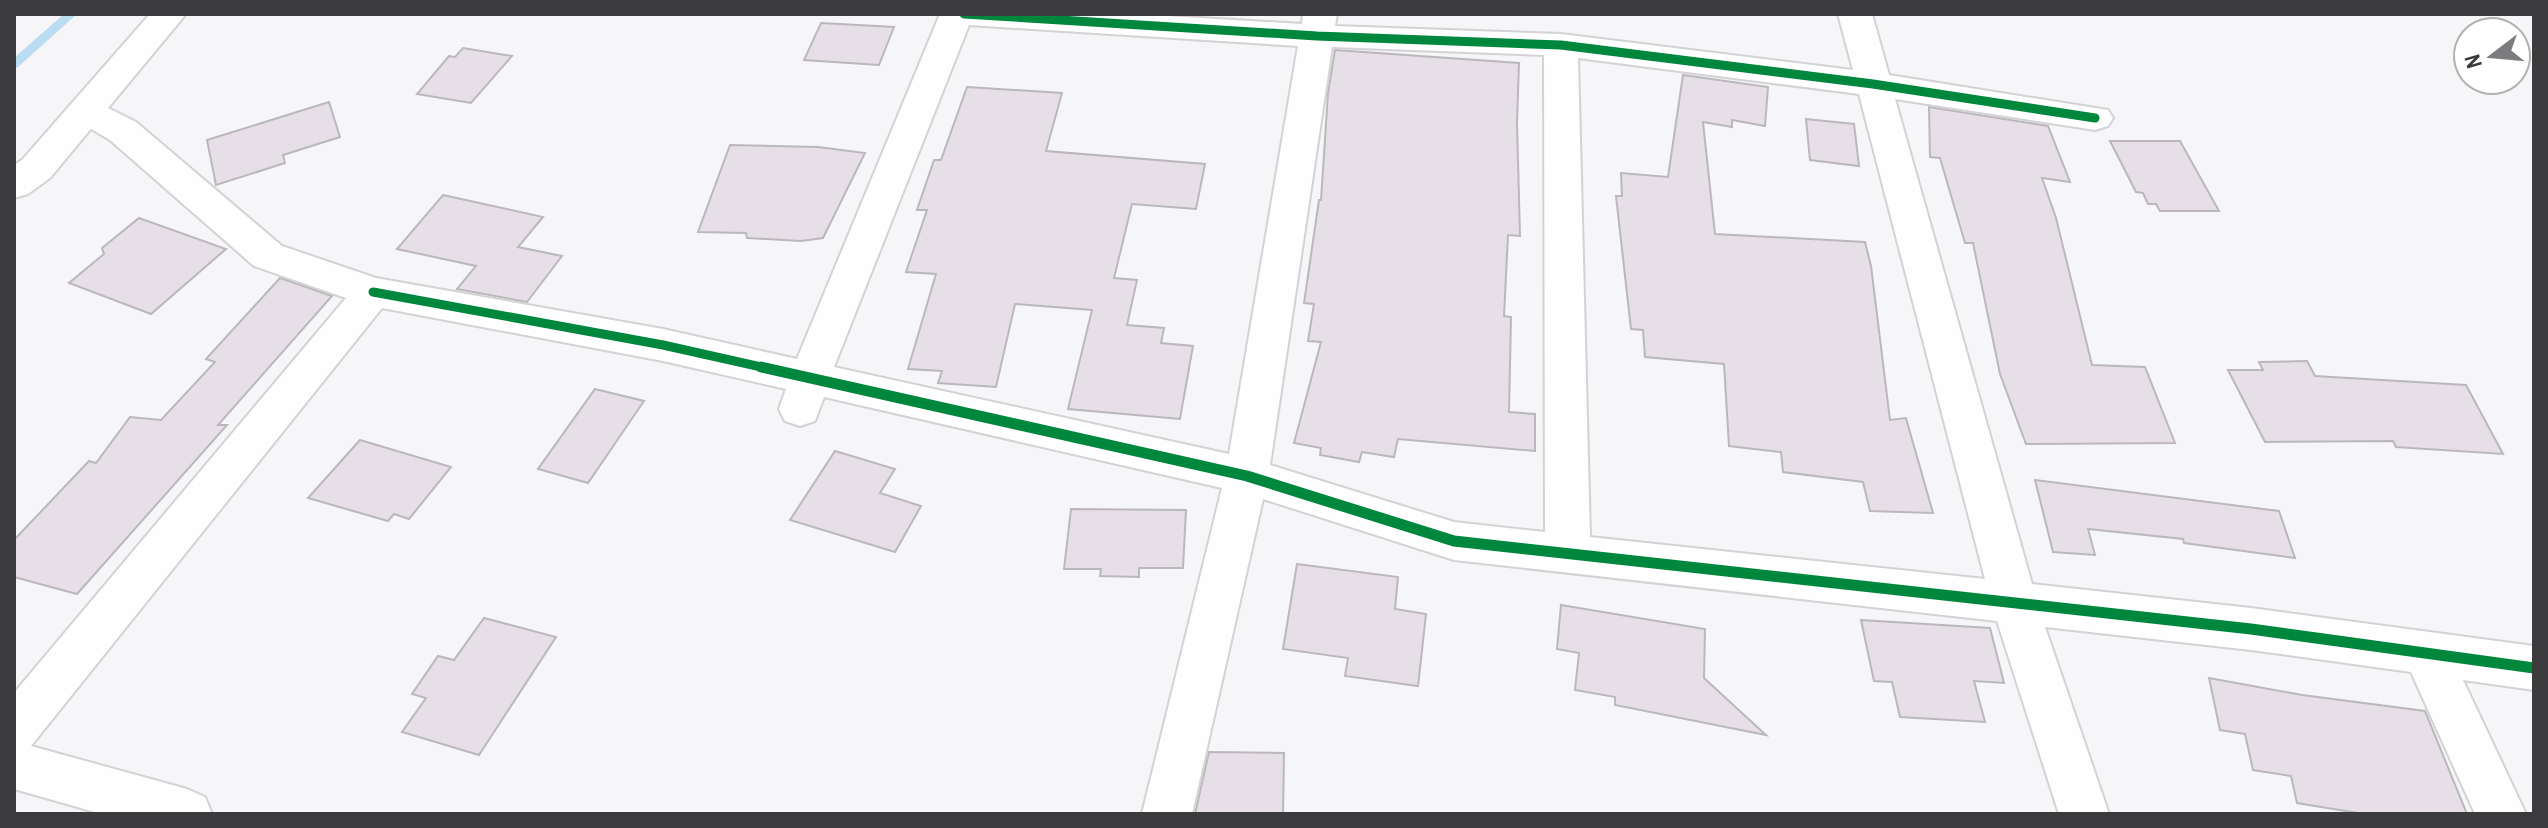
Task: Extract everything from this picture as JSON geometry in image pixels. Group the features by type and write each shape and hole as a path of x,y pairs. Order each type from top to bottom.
{"street":[{"path":"14,184 36,169 169,14"},
{"path":"805,393 957,14"},
{"path":"964,14 1318,25 1561,45 1873,84 2095,118"},
{"path":"1855,14 2014,603 2084,814"},
{"path":"1167,814 1247,476 1318,25"},
{"path":"1561,45 1568,553"},
{"path":"86,111 123,131 268,256 373,292 663,345 805,393 1247,476 1454,541 2251,629 2534,668"},
{"path":"14,730 373,292"},
{"path":"2426,653 2501,814"},
{"path":"14,765 187,814"}],"building":[{"path":"821,23 894,27 879,65 804,60"},
{"path":"463,48 512,56 471,103 417,94 449,56 455,57"},
{"path":"1335,50 1519,63 1520,236 1508,235 1504,316 1511,317 1509,412 1535,414 1535,451 1398,439 1394,457 1362,452 1359,462 1320,455 1321,448 1294,443 1321,342 1308,341 1314,304 1304,303 1321,200 1328,93"},
{"path":"1683,75 1768,87 1765,126 1732,120 1732,127 1703,122 1715,234 1865,242 1871,266 1890,420 1906,418 1933,513 1870,511 1863,482 1783,472 1781,452 1729,446 1724,364 1645,357 1643,330 1631,329 1616,196 1622,196 1621,173 1668,177"},
{"path":"967,87 1062,93 1046,151 1205,164 1196,209 1132,204 1114,278 1137,280 1127,325 1164,328 1161,343 1193,346 1180,419 1068,409 1092,310 1015,304 996,387 938,383 942,371 908,369 936,274 906,272 927,210 917,210 934,160 941,160"},
{"path":"329,102 340,137 283,155 285,163 216,185 207,140"},
{"path":"1929,107 2048,126 2070,182 2042,178 2056,218 2092,365 2145,367 2175,443 2026,444 2000,374 1973,243 1965,243 1940,158 1930,157"},
{"path":"1806,119 1854,124 1859,166 1810,160"},
{"path":"2110,141 2180,141 2219,211 2160,211 2156,204 2148,204 2143,193 2136,192"},
{"path":"730,145 818,147 865,153 823,238 801,241 747,238 746,233 698,232"},
{"path":"443,195 543,217 518,247 562,256 527,302 457,289 476,266 397,249"},
{"path":"139,218 226,249 151,314 69,283 104,254 102,248"},
{"path":"280,278 332,296 218,425 227,425 77,594 14,577 14,540 89,461 96,463 130,417 161,420 215,362 206,359"},
{"path":"2307,361 2315,376 2466,385 2503,454 2396,447 2393,441 2265,442 2228,370 2263,370 2259,362"},
{"path":"595,389 644,401 588,483 538,469"},
{"path":"360,440 451,467 409,519 394,514 388,521 308,498"},
{"path":"835,451 895,469 880,493 921,506 895,552 790,520"},
{"path":"2035,480 2279,511 2295,558 2184,543 2183,539 2088,529 2095,555 2053,552"},
{"path":"1071,509 1186,510 1183,568 1139,568 1139,577 1100,576 1101,569 1064,569"},
{"path":"1297,564 1398,577 1395,609 1426,614 1418,686 1345,676 1348,658 1283,649"},
{"path":"1561,605 1705,629 1704,678 1766,735 1615,705 1615,697 1575,690 1579,653 1557,649"},
{"path":"484,618 556,637 479,755 402,732 426,698 412,694 438,656 454,660"},
{"path":"1861,620 1990,628 2004,683 1974,681 1985,722 1900,717 1892,682 1874,681"},
{"path":"2209,678 2302,695 2425,711 2467,814 2364,814 2297,803 2291,776 2253,770 2245,734 2220,730"},
{"path":"1209,752 1284,753 1283,814 1195,814"}],"waterway":[{"path":"14,64 71,14"}],"cycle path":[{"path":"964,14 1317,36 1561,45 1873,84 2095,118"},
{"path":"373,292 663,345 1247,476 1454,541 2251,629 2534,668"}]}
